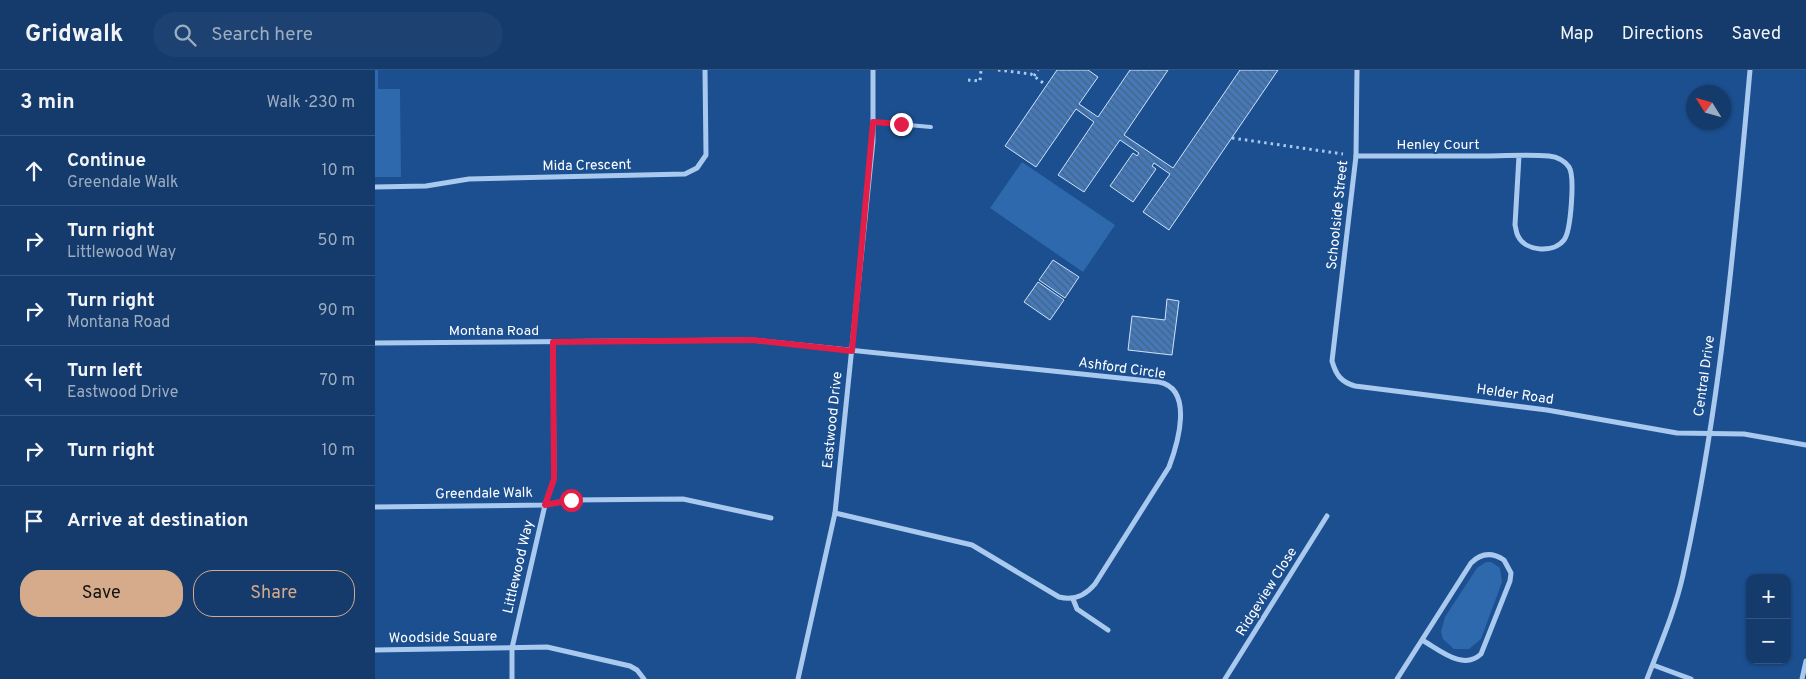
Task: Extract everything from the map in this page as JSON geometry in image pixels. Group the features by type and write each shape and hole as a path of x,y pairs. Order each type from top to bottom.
{"street":[{"name":"Mida Crescent","path":"375,186 426,186 469,179 685,174 697,168 705,155 705,70"},
{"name":"Eastwood Drive","path":"798,679 835,513 873,122 873,70"},
{"name":"Schoolside Street","path":"1332,361 1356,156 1357,70"},
{"name":"Central Drive","path":"1647,679 1671,617 1683,576 1708,434 1731,273 1750,70"},
{"name":"Henley Court","path":"1356,156 1519,156 1551,156 1562,159 1570,168 1572,180 1568,229 1564,240 1555,247 1535,248 1524,244 1517,236 1515,225 1519,156"},
{"name":"Montana Road","path":"375,343 752,340 852,351"},
{"name":"Littlewood Way","path":"512,679 512,648 545,505 554,479 553,342"},
{"name":"Ashford Circle","path":"852,351 1159,382 1172,388 1180,400 1181,408 1175,450 1169,467 1095,584 1089,591 1073,599"},
{"name":"Helder Road","path":"1332,361 1336,373 1341,379 1355,386 1547,410 1677,432 1744,434 1806,445"},
{"name":"Greendale Walk","path":"375,506 545,505 571,500 683,499 771,518"},
{"path":"835,513 972,545 1059,598 1073,599 1077,609 1107,630"},
{"name":"Ridgeview Close","path":"1225,679 1327,516"},
{"path":"1397,679 1422,640 1476,558 1490,554 1504,560 1511,573 1510,581 1481,654 1472,661 1461,661 1422,640"},
{"name":"Woodside Square","path":"375,650 547,647 631,666 644,679"},
{"path":"1802,679 1806,661"},
{"path":"1653,665 1691,679"}],"lane":[{"path":"873,122 931,127"}],"path":[{"path":"967,80 980,81 981,70"},
{"path":"998,70 1033,76 1046,85"},
{"path":"1033,76 1038,70"},
{"path":"1232,138 1356,156"}],"shaded area":[{"path":"375,70 378,70 378,89 400,89 401,177 375,177"},
{"path":"1022,162 1115,225 1083,272 990,208"},
{"path":"1486,562 1491,562 1500,568 1502,582 1481,639 1469,649 1454,649 1443,639 1441,632 1445,617 1477,568"}],"building":[{"path":"1057,70 1088,70 1098,77 1079,104 1098,117 1130,70 1168,70 1124,135 1173,168 1240,70 1278,70 1169,230 1143,212 1170,174 1154,163 1152,166 1156,169 1133,202 1110,186 1133,153 1137,156 1139,153 1120,140 1084,192 1058,175 1094,122 1076,109 1036,167 1005,146"},
{"path":"1053,260 1079,277 1065,298 1039,280"},
{"path":"1038,282 1064,300 1050,320 1024,302"},
{"path":"1167,299 1179,301 1172,355 1128,350 1132,316 1165,320"}],"route":[{"path":"571,500 545,505 554,479 553,342 752,340 852,351 873,141 873,122 901,124"}]}
